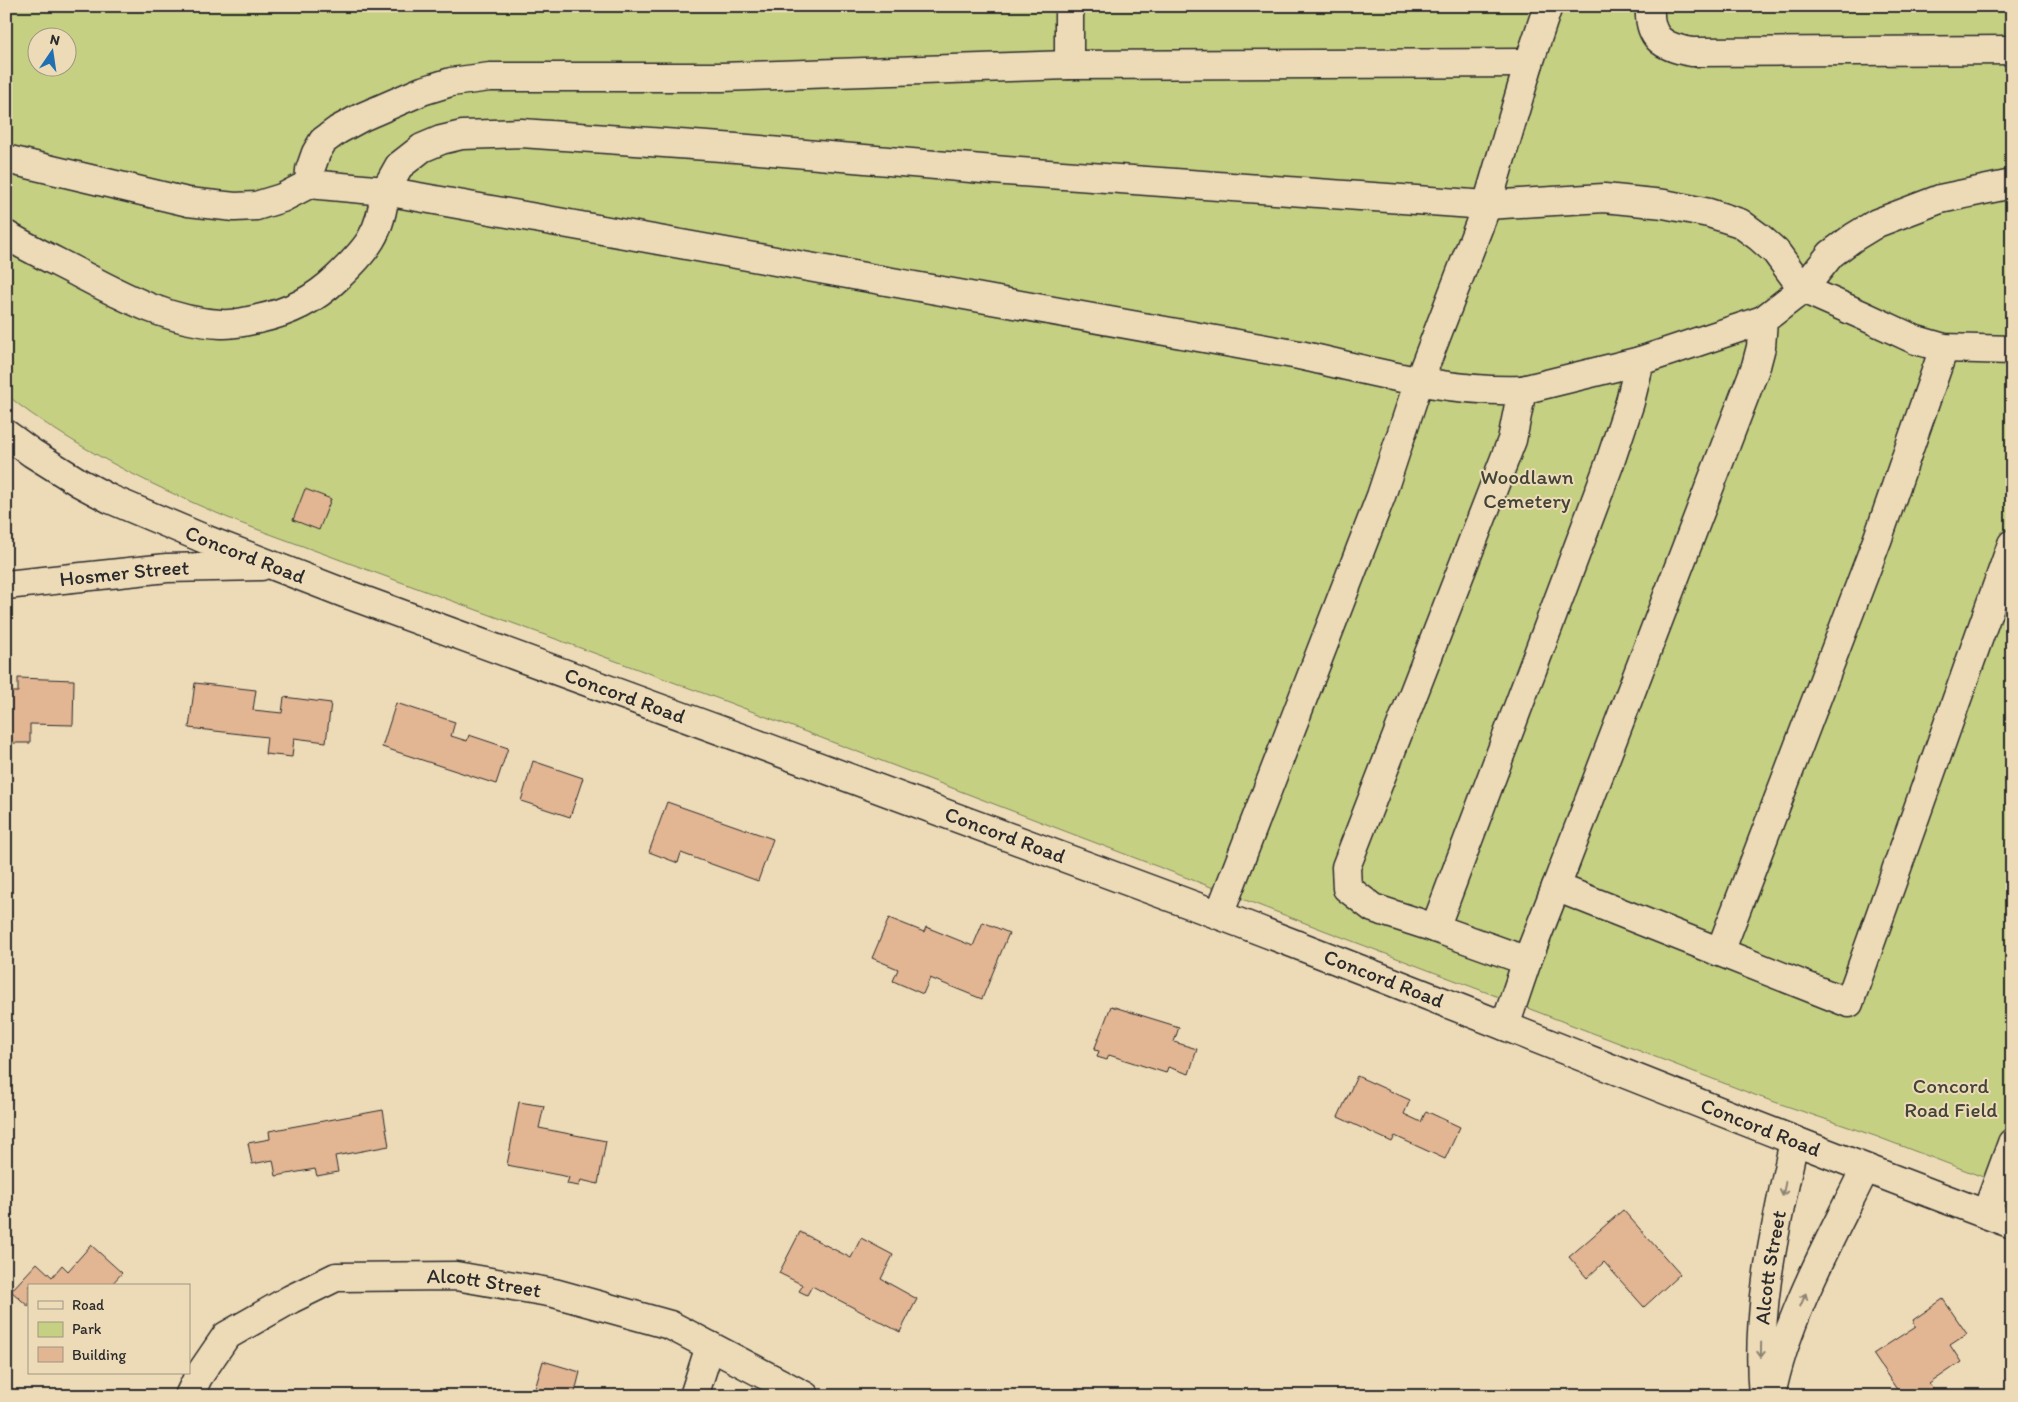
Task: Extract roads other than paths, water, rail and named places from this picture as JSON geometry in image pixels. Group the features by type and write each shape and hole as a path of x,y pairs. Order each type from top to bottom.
{"street":[{"path":"1069,65 1069,15 1071,6"},
{"path":"1219,915 1381,496 1419,382 1487,205 1548,6"},
{"path":"1650,6 1651,27 1660,40 1677,50 1692,52 2012,50"},
{"path":"309,184 310,170 316,153 324,141 338,130 392,103 451,82 490,77 722,78 1069,65 1529,63"},
{"path":"6,235 98,284 159,312 185,320 223,325 284,313 302,305 324,290 359,257 372,238 383,210 385,191 399,166 422,148 462,135 521,133 736,148 1016,172 1487,205 1604,198 1664,204 1709,213 1740,223 1760,237 1785,263 1804,289 1916,340 1944,348 2012,350"},
{"path":"6,159 188,202 220,205 256,206 282,198 309,184 385,191 1280,352 1419,382 1496,391 1522,390 1640,361 1763,320 1804,289 1831,254 1877,223 1940,199 2012,184"},
{"path":"1504,1026 1756,366 1761,347 1763,320"},
{"path":"1720,952 1878,538 1944,348"},
{"path":"1435,928 1609,465 1630,402 1640,361"},
{"path":"1522,390 1512,440 1346,867 1347,888 1373,908 1435,928 1527,962"},
{"name":"Concord Road","path":"6,434 32,453 110,499 272,565 1219,915 1865,1169 2012,1224"},
{"path":"1556,887 1849,1003 2012,544"},
{"name":"Hosmer Street","path":"6,585 167,568 272,565"},
{"name":"Alcott Street","path":"1763,1396 1761,1342 1766,1282 1794,1141"},
{"path":"1986,1214 2012,1143"},
{"name":"Alcott Street","path":"1771,1396 1782,1354 1792,1326 1834,1232 1865,1169"},
{"name":"Alcott Street","path":"189,1396 198,1377 226,1336 290,1298 336,1277 456,1276 554,1292 670,1325 805,1396"},
{"path":"694,1396 710,1346"}],"park label":[{"name":"Woodlawn Cemetery","path":"1527,489"},
{"name":"Concord Road Field","path":"1951,1098"}]}
